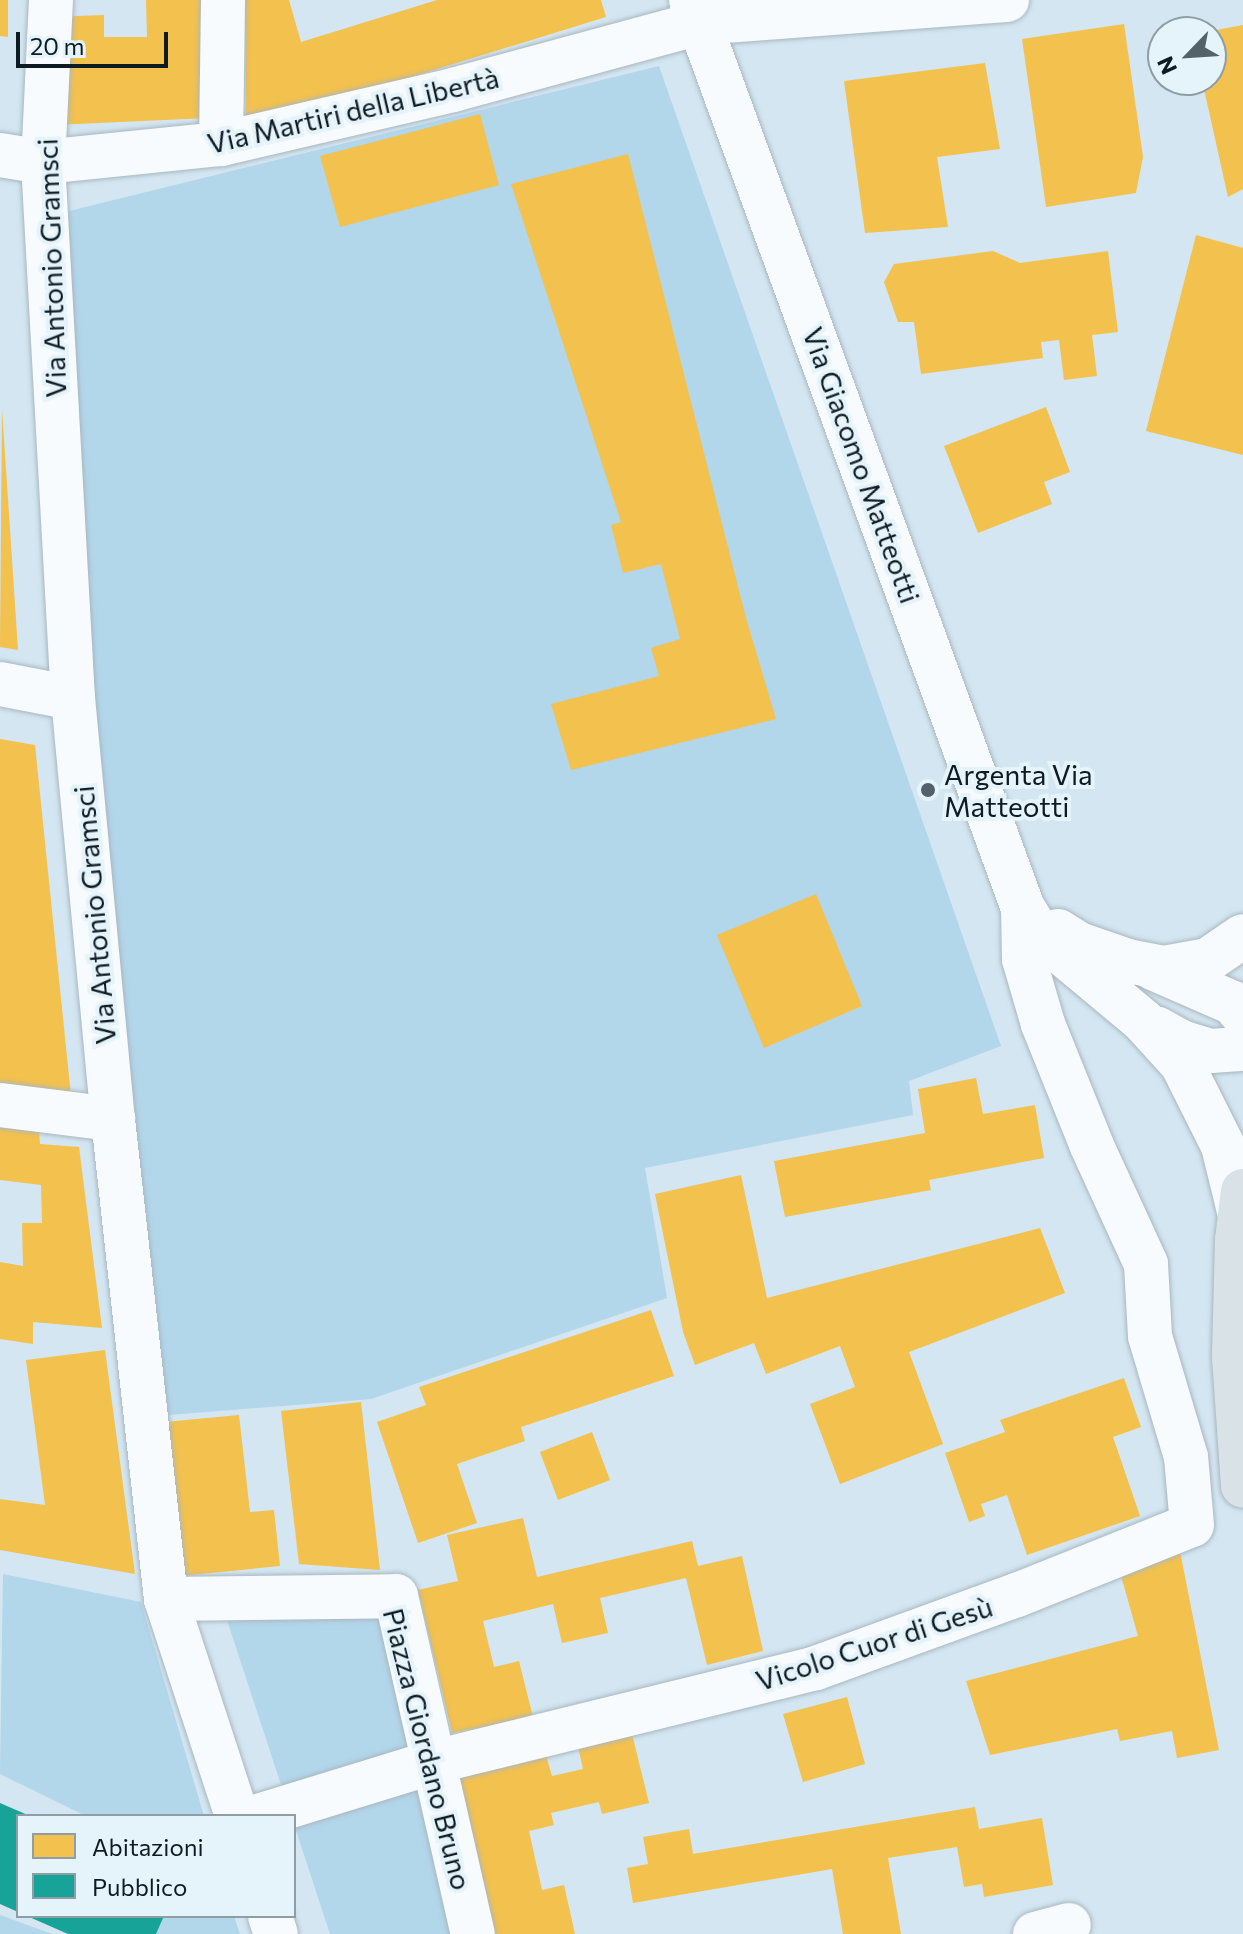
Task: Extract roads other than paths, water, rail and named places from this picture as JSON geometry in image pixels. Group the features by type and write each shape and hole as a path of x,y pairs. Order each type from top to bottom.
{"main road":[{"path":"1241,1203 1234,1357 1243,1486"}],"street":[{"name":"Via Antonio Gramsci","path":"51,0 43,162 73,698 113,1119 166,1599 236,1814"},
{"path":"221,144 223,0"},
{"path":"696,11 1007,0"},
{"name":"Via Martiri della Libertà","path":"0,155 43,162 221,144 453,90 696,11"},
{"name":"Via Giacomo Matteotti","path":"696,11 1023,908 1039,934 1143,1021 1182,1064 1223,1146 1241,1203"},
{"path":"0,684 73,698"},
{"path":"1023,908 1079,944 1147,965 1233,1003 1243,1015"},
{"name":"Via Giacomo Matteotti","path":"1023,908 1024,959 1043,1024 1092,1146 1146,1264 1150,1336 1186,1457"},
{"path":"1147,965 1164,968 1208,960 1243,936"},
{"name":"Via Giacomo Matteotti","path":"1143,1021 1181,1042 1211,1051 1243,1049"},
{"path":"0,1105 113,1119"},
{"name":"Vicolo Cuor di Gesù","path":"434,1762 816,1668 1017,1595 1192,1525 1186,1457"},
{"name":"Piazza Giordano Bruno","path":"166,1599 396,1596 473,1934"},
{"path":"265,1814 434,1762"}],"place":[{"name":"Argenta Via Matteotti","path":"928,790"}]}
